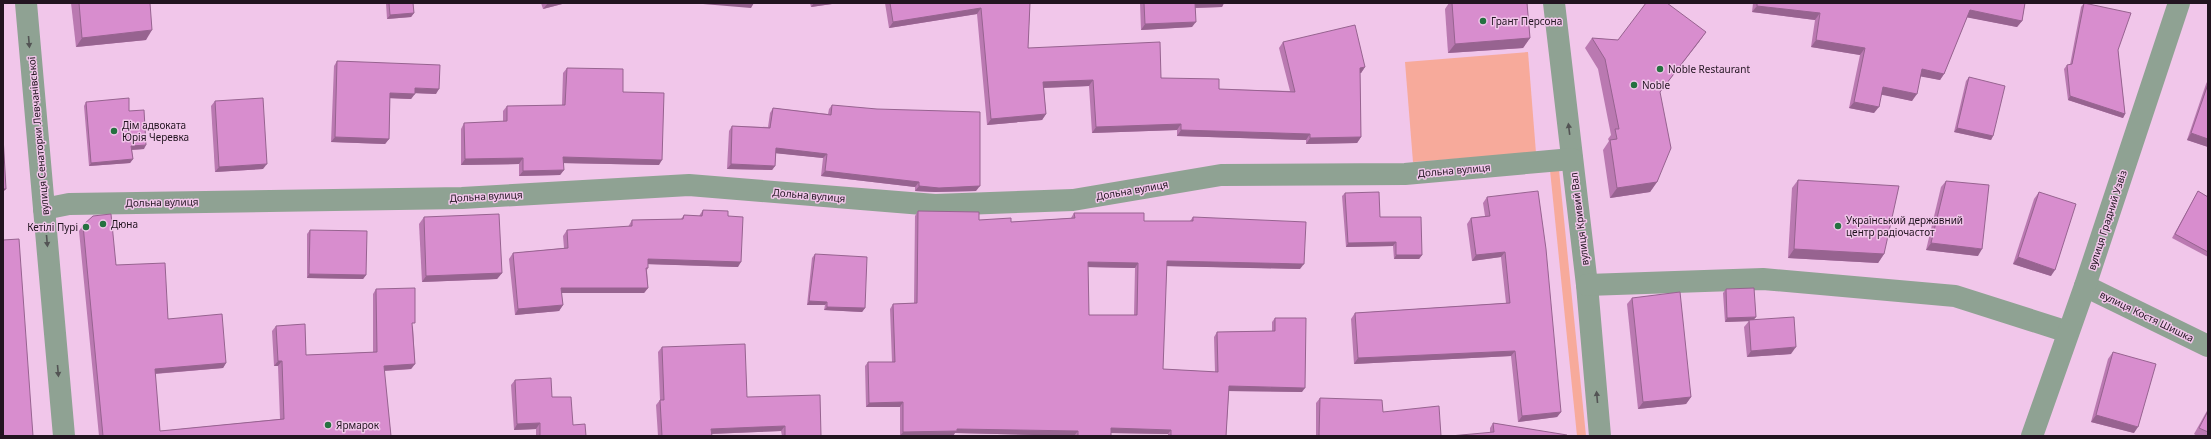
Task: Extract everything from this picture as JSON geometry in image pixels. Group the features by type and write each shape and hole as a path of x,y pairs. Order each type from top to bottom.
{"street":[{"name":"вулиця Сенаторки Левчанівської","path":"26,3 64,436"},
{"name":"вулиця Кривий Вал","path":"1554,3 1588,285 1600,436"},
{"name":"вулиця Градний Узвіз","path":"2032,436 2085,286 2179,3"},
{"name":"Дольна вулиця","path":"44,209 69,204 462,198 689,185 935,205 1073,200 1220,174 1405,174 1572,159"},
{"path":"1588,285 1763,279 1955,296 2068,332"},
{"name":"вулиця Костя Шишка","path":"2085,286 2208,346"}],"shaded area":[{"path":"1528,52 1536,153 1413,162 1405,62"},
{"path":"1550,170 1559,170 1586,436 1577,436"}],"building":[{"path":"79,3 150,3 152,30 82,38"},
{"path":"389,3 413,3 414,13 390,15"},
{"path":"890,3 1030,3 1028,48 1160,42 1161,78 1219,79 1219,89 1295,92 1283,42 1355,25 1365,67 1360,68 1361,137 1310,138 1310,134 1181,130 1181,124 1096,127 1093,80 1043,82 1046,114 991,119 981,8 893,22"},
{"path":"1144,3 1195,3 1196,22 1145,24"},
{"name":"Грант Персона","path":"1452,3 1527,3 1530,38 1455,44"},
{"name":"Noble","path":"1646,3 1667,3 1706,32 1660,92 1671,148 1657,182 1617,188 1610,140 1617,139 1615,129 1619,129 1605,59 1592,38 1618,40"},
{"path":"1757,3 2025,3 2022,21 1970,10 1944,74 1922,69 1917,94 1883,87 1879,107 1854,102 1865,48 1816,40 1820,13 1757,6"},
{"path":"2084,3 2131,13 2118,50 2125,114 2070,96 2067,65 2072,64"},
{"path":"337,61 440,65 439,89 415,88 415,94 390,93 389,139 335,137"},
{"path":"567,68 623,69 623,92 664,93 662,160 563,157 564,170 523,171 523,158 465,159 464,123 507,121 507,106 565,105"},
{"path":"1969,77 2005,86 1993,136 1957,128"},
{"path":"2208,84 2208,139 2191,133"},
{"name":"Дім адвоката Юрія Черевка","path":"129,98 129,111 144,110 146,145 131,146 133,159 91,163 86,102"},
{"path":"263,98 267,164 219,167 215,101"},
{"path":"832,105 877,109 980,112 980,186 939,188 919,186 919,182 825,171 827,154 776,148 775,166 731,164 732,126 770,128 773,108 831,115"},
{"path":"3,136 6,189 3,189"},
{"name":"Український державний центр радіочастот","path":"1798,180 1899,186 1884,254 1794,249"},
{"path":"1946,181 1989,185 1982,249 1931,243"},
{"path":"1538,191 1546,249 1561,412 1522,416 1515,351 1358,358 1355,313 1510,303 1505,252 1476,255 1471,218 1490,216 1487,197"},
{"path":"2198,191 2208,197 2208,252 2175,234"},
{"path":"1379,192 1380,217 1421,217 1422,255 1396,255 1396,242 1348,243 1345,193"},
{"path":"2039,192 2076,204 2055,270 2018,257"},
{"path":"703,210 728,211 728,216 743,217 741,262 648,259 648,268 646,268 648,288 561,288 563,305 518,309 513,253 568,248 567,230 632,226 632,220 683,219 684,215 702,216"},
{"path":"918,211 979,212 979,220 1011,218 1011,222 1075,218 1074,213 1144,213 1144,221 1193,221 1193,217 1306,222 1304,264 1167,261 1163,369 1218,372 1217,332 1275,331 1275,318 1306,318 1305,388 1229,386 1226,436 1171,436 1171,430 1111,428 1111,436 1078,436 1078,431 957,429 957,431 903,432 903,402 869,403 868,362 895,362 893,304 917,303","holes":["1088,262 1138,263 1137,315 1089,315"]},
{"path":"111,214 116,265 165,263 168,319 222,314 226,363 155,369 160,431 284,419 282,361 278,361 276,326 305,324 306,355 377,352 376,289 415,288 415,323 412,323 415,364 384,366 391,436 103,436 83,225 93,216"},
{"path":"499,214 502,273 426,276 424,217"},
{"path":"310,230 367,231 366,275 309,274"},
{"path":"19,239 33,436 3,436 3,240"},
{"path":"815,254 867,257 865,308 827,307 827,302 809,301"},
{"path":"1754,288 1756,317 1727,318 1726,289"},
{"path":"1680,292 1691,397 1643,402 1632,298"},
{"path":"1794,317 1796,347 1751,351 1749,320"},
{"path":"745,344 747,397 820,395 821,436 785,436 785,426 711,429 712,436 662,436 660,400 664,400 662,347"},
{"path":"2113,352 2156,364 2138,427 2096,415"},
{"path":"551,378 552,397 571,397 573,425 585,424 586,436 540,436 540,423 517,424 515,380"},
{"path":"1320,398 1382,400 1383,412 1439,406 1441,436 1319,436"},
{"path":"2208,411 2208,432 2199,428"},
{"path":"1493,423 1567,436 1450,436 1494,432"}],"place":[{"name":"Грант Персона","path":"1483,21"},
{"name":"Noble Restaurant","path":"1660,69"},
{"name":"Noble","path":"1634,85"},
{"name":"Дім адвоката Юрія Черевка","path":"114,131"},
{"name":"Дюна","path":"103,224"},
{"name":"Український державний центр радіочастот","path":"1838,226"},
{"name":"Кетілі Пурі","path":"86,227"},
{"name":"Ярмарок","path":"328,425"}]}
